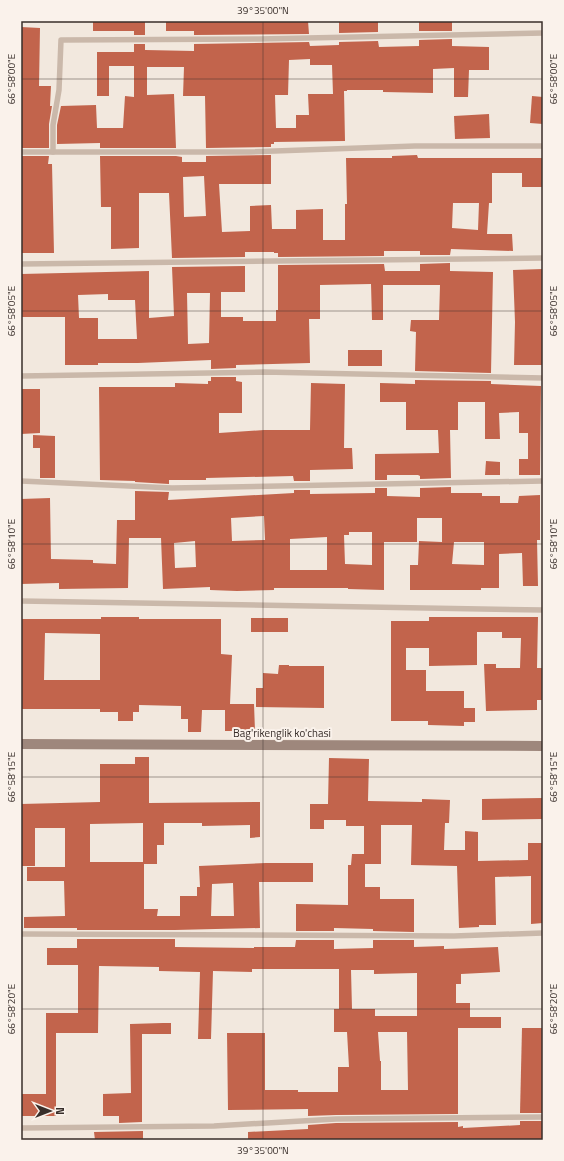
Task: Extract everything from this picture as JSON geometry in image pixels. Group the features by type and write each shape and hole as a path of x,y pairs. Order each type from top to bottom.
{"main road":[{"name":"Bag'rikenglik ko'chasi","path":"21,744 543,746"}],"lane":[{"path":"53,152 52,125 59,90 61,40 543,33"},
{"path":"21,152 249,152 414,146 543,146"},
{"path":"21,264 543,258"},
{"path":"21,376 264,372 543,378"},
{"path":"21,481 172,488 543,481"},
{"path":"21,601 543,610"},
{"path":"21,934 454,936 543,933"},
{"path":"21,1128 214,1126 336,1119 543,1117"}],"building":[{"path":"93,21 145,21 145,35 134,35 134,31 93,31"},
{"path":"166,21 308,21 309,34 194,35 194,31 166,31"},
{"path":"339,21 378,21 378,32 339,33"},
{"path":"419,21 452,21 452,31 419,31"},
{"path":"21,27 40,28 39,86 51,86 50,106 52,106 49,124 49,148 21,148"},
{"path":"452,39 452,46 489,47 489,70 469,70 468,97 454,97 454,68 433,69 433,93 383,92 383,90 344,91 345,141 274,142 274,144 271,144 271,147 206,148 205,96 183,96 184,67 147,67 147,95 174,94 176,148 100,148 100,143 57,144 57,125 61,106 96,105 97,128 123,128 125,96 134,97 134,66 109,66 109,96 97,96 97,52 134,52 134,44 145,44 145,50 194,51 194,44 309,42 310,46 339,45 339,42 378,41 379,47 419,46 419,40","holes":["310,59 310,65 332,65 333,94 308,94 309,115 296,115 296,128 276,128 275,95 288,95 289,60"]},
{"path":"532,96 543,97 543,124 530,123"},
{"path":"489,114 490,138 455,139 454,116"},
{"path":"271,155 271,184 219,184 222,232 250,231 250,206 271,205 272,229 296,229 296,210 323,209 323,240 345,240 345,204 347,204 346,158 392,158 392,156 417,155 418,158 542,158 542,187 522,187 522,173 492,173 492,203 489,203 487,234 512,234 513,251 451,249 450,255 420,255 420,251 384,251 384,256 278,257 278,253 274,252 245,252 245,257 172,258 169,193 139,193 139,248 111,249 111,207 101,207 100,156 176,156 182,157 182,162 206,162 206,156","holes":["204,176 206,216 184,217 183,177","453,203 479,203 478,230 452,228"]},
{"path":"21,156 49,156 48,164 52,164 54,253 21,253"},
{"path":"450,263 450,271 493,272 491,373 415,371 416,332 410,331 411,320 439,320 440,285 383,285 383,320 372,320 371,284 320,285 320,319 309,319 310,363 236,365 236,368 211,369 211,360 65,365 65,317 21,317 21,274 149,271 149,318 174,316 172,267 245,266 245,292 221,292 221,317 243,317 243,321 276,321 276,310 278,310 278,265 384,264 385,271 420,271 420,264","holes":["187,293 210,293 209,343 188,344","108,294 108,300 135,300 137,339 98,339 98,318 79,318 78,295"]},
{"path":"543,269 543,365 514,365 515,322 513,270"},
{"path":"348,350 382,350 382,366 348,366"},
{"path":"211,377 236,377 236,381 242,382 242,413 219,413 219,433 264,430 310,430 311,383 345,384 344,448 352,448 353,469 310,470 310,481 294,481 293,476 169,480 169,484 100,480 99,387 175,387 175,383 208,384 208,381 211,381"},
{"path":"415,380 491,381 491,384 541,386 540,475 519,475 519,459 528,459 528,433 519,433 519,412 499,413 500,439 485,439 485,402 458,402 458,430 450,430 451,478 420,479 420,476 418,475 387,475 387,480 375,480 375,454 439,453 438,430 406,430 406,402 380,402 380,383 415,384"},
{"path":"21,389 40,389 40,433 21,434"},
{"path":"33,435 55,436 55,478 40,478 40,448 33,448"},
{"path":"486,461 500,462 500,475 485,475"},
{"path":"451,487 451,493 482,493 482,496 500,496 500,503 518,503 519,496 540,495 540,540 537,540 538,586 523,586 522,553 499,554 499,588 481,588 481,590 410,590 410,565 418,565 419,541 442,542 442,518 417,518 417,542 384,542 384,590 348,588 274,588 274,590 237,591 210,590 210,587 163,589 161,538 129,538 128,588 59,589 59,583 21,584 21,499 50,498 51,559 93,560 93,563 116,564 117,520 135,520 135,491 169,492 168,500 294,493 294,490 310,490 310,494 375,493 375,488 387,488 387,496 420,497 420,488","holes":["264,516 265,540 232,541 231,518","349,532 372,532 372,565 345,564 344,535 349,535","327,537 327,570 290,570 290,539","195,541 196,567 175,568 174,543","454,542 484,542 484,565 452,564"]},
{"path":"101,617 139,617 139,619 221,619 221,654 232,655 230,704 254,704 255,731 225,731 225,710 202,710 201,732 188,732 188,719 181,719 181,706 139,705 139,712 133,712 133,721 118,721 118,712 100,712 100,709 21,709 21,619 101,619","holes":["45,633 100,634 100,680 44,680"]},
{"path":"429,617 538,617 537,668 542,668 542,700 537,700 537,710 486,711 484,664 496,664 496,668 520,668 521,638 502,638 502,632 477,632 477,665 429,666 429,648 406,648 406,670 426,670 426,691 464,691 464,708 475,708 475,722 464,722 464,726 428,725 428,721 391,721 391,621 429,621"},
{"path":"251,618 288,618 288,632 251,632"},
{"path":"279,665 324,666 324,708 256,707 256,688 263,688 263,673 278,674"},
{"path":"135,757 149,757 149,803 260,802 260,837 250,838 250,825 202,826 202,823 164,823 164,845 157,845 157,864 144,864 144,909 158,909 157,916 180,916 180,896 197,896 197,887 200,887 199,866 266,863 313,863 313,882 259,882 260,928 77,930 77,928 24,928 24,917 65,916 64,881 27,881 27,867 65,867 65,828 35,828 35,866 21,866 21,804 100,802 100,764 135,764","holes":["143,823 143,862 90,862 90,824","233,883 234,916 211,916 212,884"]},
{"path":"329,758 369,759 368,801 422,802 422,799 450,800 449,823 445,823 444,850 465,850 465,831 478,832 478,861 528,860 528,843 543,843 543,923 531,924 531,876 495,877 496,925 479,925 479,927 459,928 457,866 411,865 412,825 381,825 381,864 365,864 365,887 380,887 380,899 414,899 414,932 334,928 334,931 296,931 296,904 348,905 348,865 351,865 352,854 364,854 364,826 346,826 346,820 324,820 324,829 310,829 310,804 328,804"},
{"path":"543,798 543,819 482,820 482,799"},
{"path":"77,939 175,939 175,947 295,947 296,940 334,940 334,949 373,948 373,940 414,940 414,947 444,946 444,949 498,947 500,972 461,974 461,984 456,984 456,1003 470,1003 470,1017 501,1017 501,1028 458,1028 458,1114 308,1116 308,1109 228,1110 227,1033 265,1033 265,1090 338,1092 338,1067 349,1067 347,1032 334,1032 334,1009 339,1009 339,969 252,969 252,972 213,971 211,1039 198,1039 200,972 159,971 159,967 99,966 98,1033 56,1033 56,1116 21,1116 21,1094 46,1094 46,1013 78,1013 78,965 47,965 47,948 77,948","holes":["351,970 374,970 374,974 417,973 417,1016 375,1016 375,1009 352,1009","378,1032 407,1032 408,1090 381,1090 381,1061"]},
{"path":"171,1023 171,1034 142,1034 142,1122 119,1123 119,1116 103,1116 103,1094 131,1093 130,1024"},
{"path":"522,1028 543,1028 543,1113 520,1113"},
{"path":"520,1121 543,1121 543,1140 248,1140 248,1132 308,1129 308,1125 336,1123 458,1122 458,1127 463,1126 463,1128 520,1125"},
{"path":"143,1131 143,1140 95,1140 94,1132"}]}
